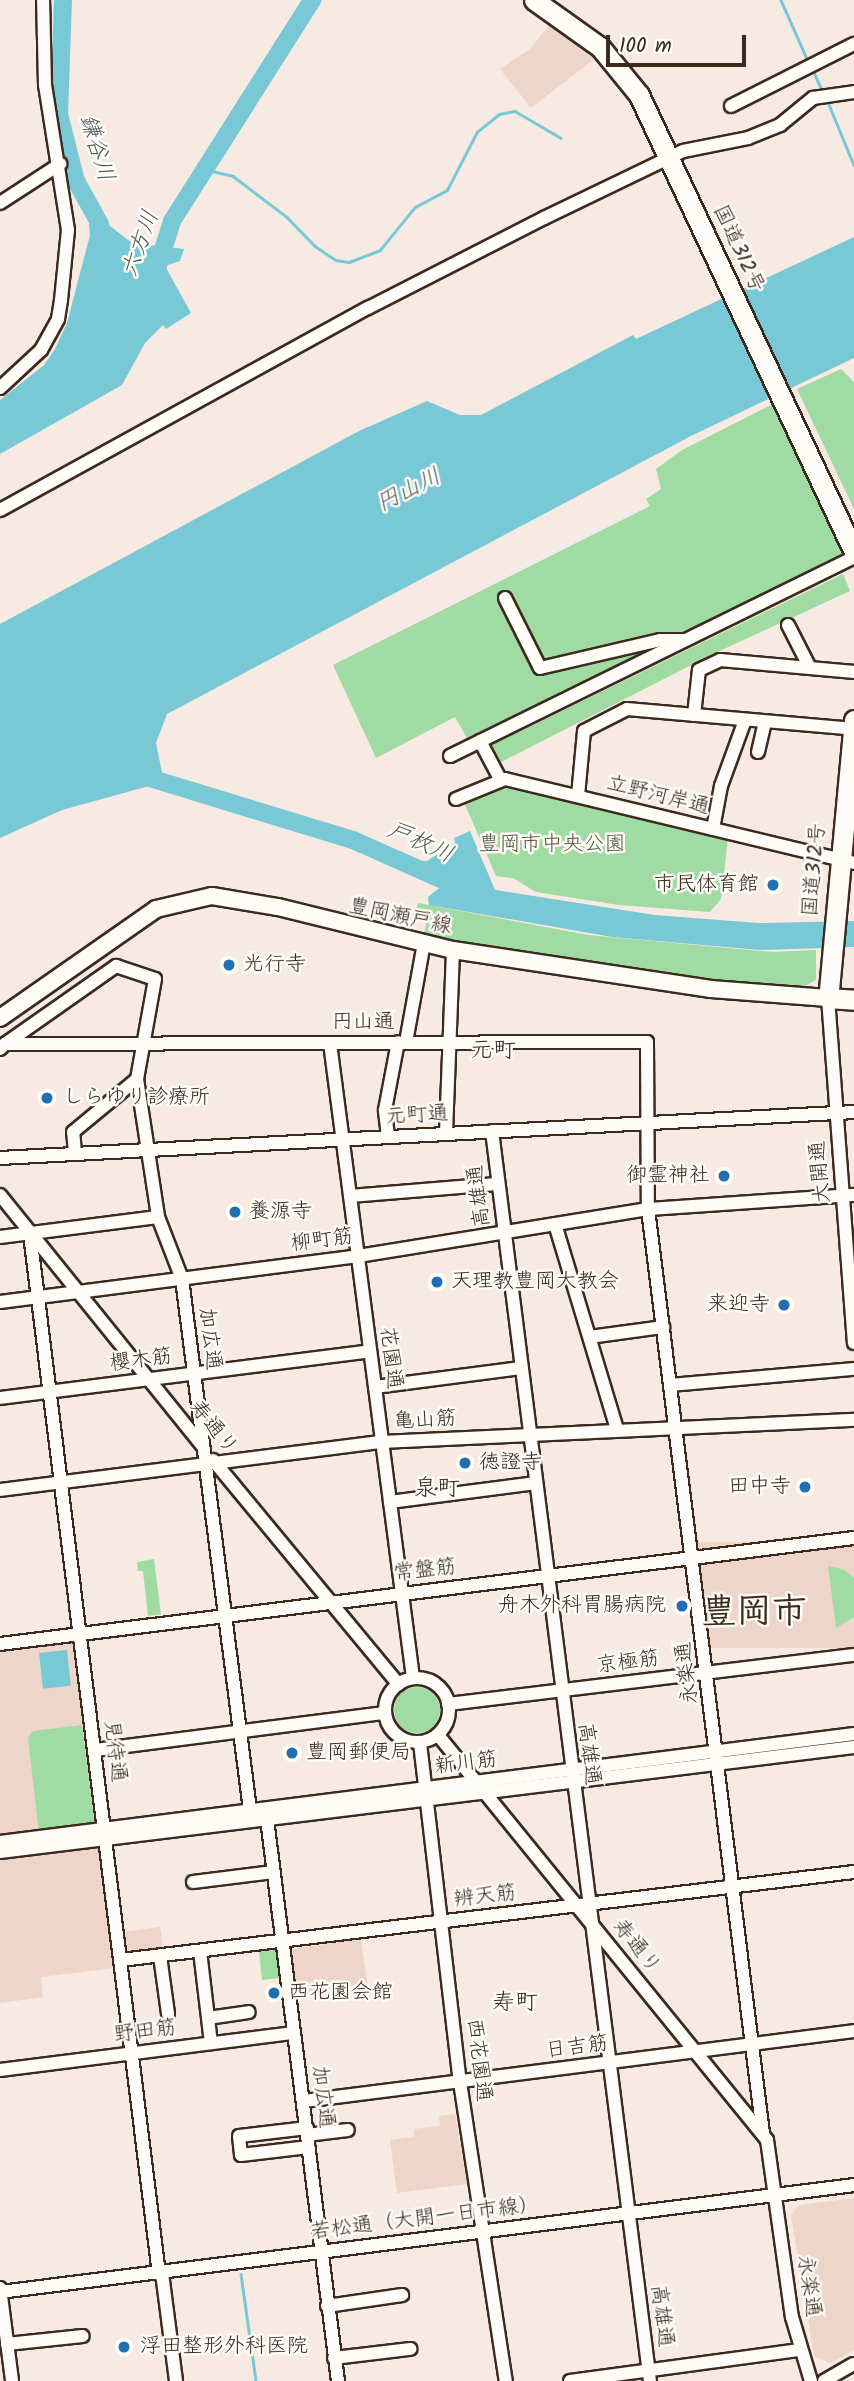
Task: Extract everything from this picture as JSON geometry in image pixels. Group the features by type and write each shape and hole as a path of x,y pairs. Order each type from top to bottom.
{"highway":[{"name":"国道312号","path":"534,0 613,59 639,95 854,553"},
{"name":"国道312号","path":"828,998 834,921 846,861 854,726"},
{"path":"828,998 854,1000"}],"main road":[{"name":"豊岡瀬戸線","path":"0,1018 156,909 183,900 242,900 453,950 711,989 828,998"}],"street":[{"path":"0,388 27,367 58,319 68,230 60,164 45,85 43,0"},
{"path":"731,106 854,44"},
{"path":"0,510 368,309 672,162 780,125 813,98 854,92"},
{"path":"0,203 60,164"},
{"path":"450,756 684,641 854,553"},
{"path":"505,598 540,668 660,640 684,641"},
{"path":"788,625 810,668"},
{"path":"694,715 699,670 720,660 854,672"},
{"path":"578,796 586,729 629,709 765,722 854,726"},
{"path":"713,829 721,786 745,720"},
{"path":"758,752 765,722"},
{"path":"456,799 500,779 480,741"},
{"name":"立野河岸通","path":"500,779 846,861"},
{"path":"388,1136 385,1111 424,943"},
{"path":"446,1133 453,950"},
{"name":"加広通","path":"3,1047 116,966 155,979 141,1043 137,1079 150,1150 158,1217 182,1279 203,1447"},
{"name":"大開通","path":"828,998 836,1113 848,1195 854,1343"},
{"name":"円山通","path":"3,1047 141,1043 647,1042 645,1124"},
{"name":"花園通","path":"330,1043 413,1678"},
{"path":"75,1153 74,1132 137,1079"},
{"name":"元町通","path":"0,1158 854,1112"},
{"name":"永楽通","path":"645,1124 648,1209 708,1673 763,2134"},
{"name":"高雄通","path":"492,1130 572,1776 582,1904"},
{"path":"350,1196 497,1184"},
{"name":"寿通り","path":"0,1195 203,1447 211,1464 398,1684"},
{"name":"柳町筋","path":"0,1302 358,1256 648,1209 848,1195"},
{"path":"0,1237 158,1217"},
{"path":"555,1224 617,1430"},
{"name":"見待通","path":"30,1234 131,2053 176,2381"},
{"path":"590,1337 663,1327"},
{"name":"櫻木筋","path":"0,1398 370,1351"},
{"path":"375,1387 522,1368"},
{"path":"670,1385 854,1369"},
{"name":"亀山筋","path":"0,1490 382,1442 854,1420"},
{"path":"211,1464 225,1616 250,1810"},
{"path":"390,1502 536,1483"},
{"name":"常盤筋","path":"0,1644 854,1538"},
{"name":"京極筋","path":"448,1704 854,1655"},
{"path":"413,1678 436,1684 448,1704 447,1721 438,1735 420,1743 396,1735 385,1713 389,1694 398,1684 413,1678"},
{"path":"94,1750 385,1713"},
{"name":"新川筋","path":"0,1842 267,1819 426,1794 717,1757 854,1734"},
{"name":"寿通り","path":"438,1735 582,1904 589,1920 763,2134 770,2147 776,2195"},
{"name":"西花園通","path":"420,1743 460,2082 506,2381"},
{"name":"新川筋","path":"717,1757 854,1747"},
{"name":"新川筋","path":"0,1852 250,1810 426,1794"},
{"name":"加広通","path":"267,1819 338,2381"},
{"path":"193,1882 273,1872"},
{"name":"辨天筋","path":"121,1960 854,1872"},
{"name":"高雄通","path":"589,1920 650,2376"},
{"path":"200,1951 211,2043"},
{"path":"160,1956 168,2014"},
{"path":"208,2018 249,2012"},
{"name":"日吉筋","path":"304,2101 854,2031"},
{"name":"野田筋","path":"0,2070 294,2033"},
{"path":"308,2137 239,2136 241,2155 308,2137 348,2130"},
{"name":"若松通（大開一日市線）","path":"0,2290 161,2274 321,2251 854,2185"},
{"name":"永楽通","path":"776,2195 800,2350 811,2381"},
{"path":"0,2290 12,2381"},
{"path":"327,2306 402,2295"},
{"path":"5,2341 83,2336"},
{"path":"334,2358 410,2349"},
{"path":"570,2381 650,2376 800,2350"},
{"path":"824,2381 854,2364"}],"shaded area":[{"path":"550,24 594,59 531,108 500,69 531,48"},
{"path":"697,1542 854,1542 854,1648 697,1648"},
{"path":"73,1638 97,1828 0,1840 0,1647"},
{"path":"100,1844 115,1968 41,1977 43,1997 0,2003 0,1856"},
{"path":"160,1927 163,1950 124,1952 122,1932"},
{"path":"361,1939 367,1984 297,1993 291,1949"},
{"path":"455,2114 467,2184 397,2193 390,2140 414,2137 414,2129 440,2126 439,2116"},
{"path":"854,2198 854,2350 831,2363 814,2356 791,2215 799,2205"}],"green space":[{"path":"841,369 854,382 854,509 797,389"},
{"path":"775,403 848,555 467,738 455,717 376,758 333,665 650,506 646,499 661,489 656,469 682,450"},
{"path":"843,574 850,591 711,655 501,762 490,741 515,734"},
{"name":"豊岡市中央公園","path":"498,783 728,838 721,899 710,912 619,905 536,892 513,878 496,876 463,800"},
{"name":"豊岡市中央公園","path":"418,903 588,935 773,952 816,950 816,980 799,989 741,983 454,942 424,934 428,913 416,910"},
{"path":"154,1559 161,1614 148,1616 143,1571 138,1571 137,1562"},
{"path":"828,1566 843,1569 854,1578 854,1617 836,1628"},
{"path":"417,1687 433,1694 440,1710 433,1726 417,1733 401,1726 394,1710 401,1694"},
{"path":"82,1725 95,1826 39,1833 28,1738 33,1731"},
{"path":"274,1948 279,1951 280,1978 262,1980 259,1950"}],"water":[{"path":"89,224 110,226 132,243 184,249 180,261 165,266 191,313 166,329 163,325 145,343 122,385 0,454 0,400 44,365 55,349 67,323 90,235"},
{"name":"円山川","path":"854,237 854,358 691,436 167,714 156,743 164,782 62,810 0,838 0,624 359,431 427,401 460,415 481,415 633,335 636,339"},
{"path":"470,831 495,890 655,915 758,923 854,921 854,947 760,950 612,937 429,905 428,897 444,884 438,875 418,868 420,861 427,861 455,842 454,838"},
{"path":"67,1650 71,1686 43,1689 39,1653"}],"waterway":[{"name":"鎌谷川","path":"63,0 59,114 76,181 100,224 104,247"},
{"name":"六方川","path":"157,269 172,221 312,0"},
{"path":"781,0 808,61"},
{"path":"813,70 823,92"},
{"path":"828,102 854,165"},
{"path":"203,169 233,176 287,217 315,246 336,260 349,262 380,250 415,207 447,190 477,132 499,114 515,111 561,138"},
{"name":"戸枚川","path":"140,775 353,840 463,889"},
{"path":"729,1756 835,1743"},
{"path":"241,2274 256,2381"}],"place":[{"name":"市民体育館","path":"773,885"},
{"name":"光行寺","path":"229,965"},
{"name":"しらゆり診療所","path":"47,1098"},
{"name":"御霊神社","path":"724,1176"},
{"name":"養源寺","path":"235,1212"},
{"name":"天理教豊岡大教会","path":"437,1282"},
{"name":"来迎寺","path":"784,1305"},
{"name":"徳證寺","path":"465,1463"},
{"name":"田中寺","path":"805,1487"},
{"name":"舟木外科胃腸病院","path":"682,1606"},
{"name":"豊岡郵便局","path":"292,1753"},
{"name":"西花園会館","path":"274,1993"},
{"name":"浮田整形外科医院","path":"124,2347"}],"district":[{"name":"元町","path":"493,1051"},
{"name":"泉町","path":"437,1489"},
{"name":"豊岡市","path":"754,1613"},
{"name":"寿町","path":"515,2003"}]}
